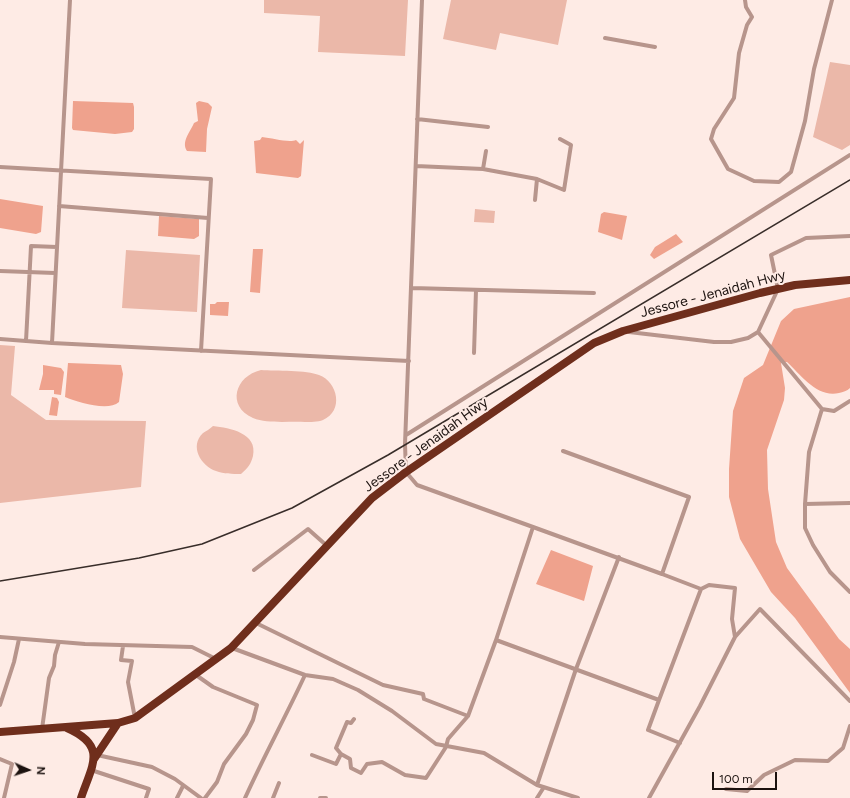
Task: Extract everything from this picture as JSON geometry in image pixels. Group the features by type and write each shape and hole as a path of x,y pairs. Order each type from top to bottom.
{"highway":[{"name":"Jessore - Jenaidah Hwy","path":"0,732 118,722 135,718 231,648 256,623 326,545 372,498 406,472 603,337 795,285 850,280"},
{"path":"81,798 90,769 118,722"},
{"path":"67,727 77,732 89,743 96,757"}],"street":[{"path":"52,343 70,0"},
{"path":"422,0 406,435 406,472 417,484 618,557 701,589"},
{"path":"745,0 746,7 752,17 747,25 739,53 734,98 714,129 711,138 728,169 754,181 779,182 792,172 805,121 814,69 832,0"},
{"path":"604,38 655,47"},
{"path":"417,119 488,127"},
{"path":"416,166 483,169 537,179 564,190 571,145 560,139"},
{"path":"483,169 486,151"},
{"path":"406,435 850,155"},
{"path":"0,167 210,179 201,350"},
{"path":"535,200 537,179"},
{"path":"59,206 208,218"},
{"path":"623,331 714,342 738,341 758,332 778,289 771,255 806,238 850,236"},
{"path":"26,341 31,246 57,247"},
{"path":"0,271 55,273"},
{"path":"412,288 594,293"},
{"path":"474,352 476,290"},
{"path":"758,332 822,409 834,411 850,401"},
{"path":"0,339 52,343 409,361"},
{"path":"822,409 809,452 805,504 805,528 813,545 830,572 850,592"},
{"path":"563,451 689,497 662,574"},
{"path":"805,504 850,503"},
{"path":"354,719 351,722 347,722 336,748 341,754 350,759 351,768 361,773 367,764 382,762 405,775 426,778 446,746 448,739 468,716 496,640 534,527"},
{"path":"254,570 308,529 326,545"},
{"path":"537,785 576,669 618,557"},
{"path":"680,743 648,730 701,589 709,585 735,588 732,619 735,638"},
{"path":"650,798 735,638 760,609 850,701"},
{"path":"256,623 383,685 423,694 424,699 468,716"},
{"path":"0,637 123,646 192,647 216,659"},
{"path":"0,705 14,662 19,639"},
{"path":"496,640 659,700"},
{"path":"42,729 49,678 54,666 55,655 59,642"},
{"path":"123,646 121,660 132,662 128,682 135,718"},
{"path":"231,648 305,675 333,679 358,690 392,711 436,744 484,753 537,785 578,798"},
{"path":"196,675 213,687 257,705 253,720 246,734 224,764 211,793 205,798"},
{"path":"245,798 305,675"},
{"path":"726,788 747,791 764,775 795,760 828,761 843,748 850,726"},
{"path":"312,755 336,764 341,754"},
{"path":"96,757 152,767 175,779 201,798"},
{"path":"0,759 12,764 4,798"},
{"path":"90,769 149,790 146,798"},
{"path":"273,798 279,783"},
{"path":"177,798 183,786"},
{"path":"537,798 544,787"},
{"path":"320,798 326,798"}],"shaded area":[{"path":"264,0 408,0 405,56 318,52 320,16 264,13"},
{"path":"451,0 567,0 558,45 500,33 496,50 443,39"},
{"path":"830,62 850,65 850,145 842,150 813,137"},
{"path":"73,101 133,103 134,129 132,132 115,134 73,130"},
{"path":"199,101 208,103 212,107 207,129 206,152 187,151 185,148 187,137 194,123 198,121 196,103"},
{"path":"262,137 285,141 296,140 300,144 304,140 301,176 298,178 256,173 254,141 260,140"},
{"path":"0,199 43,206 41,232 36,234 0,228"},
{"path":"475,209 495,211 494,223 474,222"},
{"path":"604,212 627,216 622,240 598,232 601,214"},
{"path":"159,216 199,219 199,236 194,239 158,236"},
{"path":"676,234 683,242 654,259 650,255 655,247"},
{"path":"253,249 263,249 260,293 250,292"},
{"path":"126,250 200,255 197,312 122,308"},
{"path":"850,297 850,388 839,393 831,394 824,392 810,384 787,362 781,363 785,388 784,400 767,450 768,489 776,542 787,568 839,639 850,649 850,693 795,618 771,592 740,539 729,497 729,469 733,411 744,378 763,365 781,321 794,309"},
{"path":"217,302 229,302 228,316 210,315 210,304 215,304"},
{"path":"0,345 15,346 11,395 46,420 146,421 141,487 0,503"},
{"path":"68,363 121,365 123,374 119,402 114,405 101,406 65,397"},
{"path":"43,365 61,368 64,372 61,395 54,394 54,390 39,390 43,374"},
{"path":"261,370 299,371 319,375 331,384 334,390 336,404 334,410 330,416 323,420 314,422 272,422 253,418 245,413 239,406 237,392 245,378 252,373"},
{"path":"52,397 57,398 59,402 57,416 49,415"},
{"path":"213,426 234,430 247,437 251,442 253,456 249,466 241,474 216,471 206,465 199,455 197,444 199,438"},
{"path":"551,550 593,566 584,601 536,584"}],"railway":[{"path":"0,581 139,558 202,544 292,508 388,455 850,180"}]}
